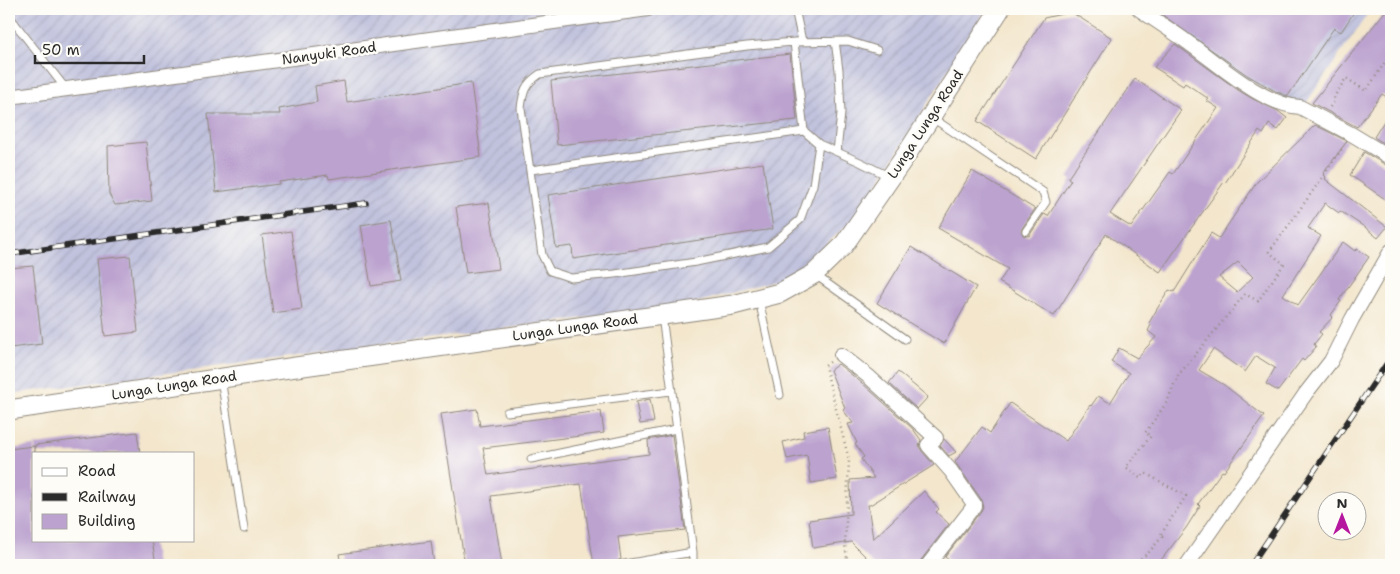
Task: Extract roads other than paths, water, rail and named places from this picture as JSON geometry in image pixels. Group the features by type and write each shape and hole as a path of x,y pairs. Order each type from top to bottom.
{"main road":[{"name":"Lunga Lunga Road","path":"9,410 733,305 780,293 814,274 842,246 890,178 1000,9"}],"street":[{"name":"Nanyuki Road","path":"9,97 648,9"},
{"path":"1139,9 1240,81 1274,100 1300,107 1391,158"},
{"path":"1187,565 1306,393 1332,361 1352,319 1391,252"},
{"path":"841,355 868,376 936,438 928,445 951,470 974,504 928,565"}],"lane":[{"path":"796,9 802,41"},
{"path":"9,16 66,89"},
{"path":"819,144 813,185 800,220 768,247 696,262 615,274 571,278 550,271 542,255 521,108 523,93 531,80 540,74 747,46 802,41 848,41 877,50"},
{"path":"835,41 841,113 837,152"},
{"path":"794,42 804,131 819,144 890,178"},
{"path":"930,117 1043,192 1046,202 1026,231"},
{"path":"531,170 804,131"},
{"path":"814,274 905,339"},
{"path":"758,299 780,395"},
{"path":"662,315 693,552 693,565"},
{"path":"221,378 244,529"},
{"path":"507,412 671,391"},
{"path":"531,459 676,429"},
{"path":"619,565 693,552"}],"railway":[{"path":"9,254 366,203"},
{"path":"1251,565 1391,357"}]}
